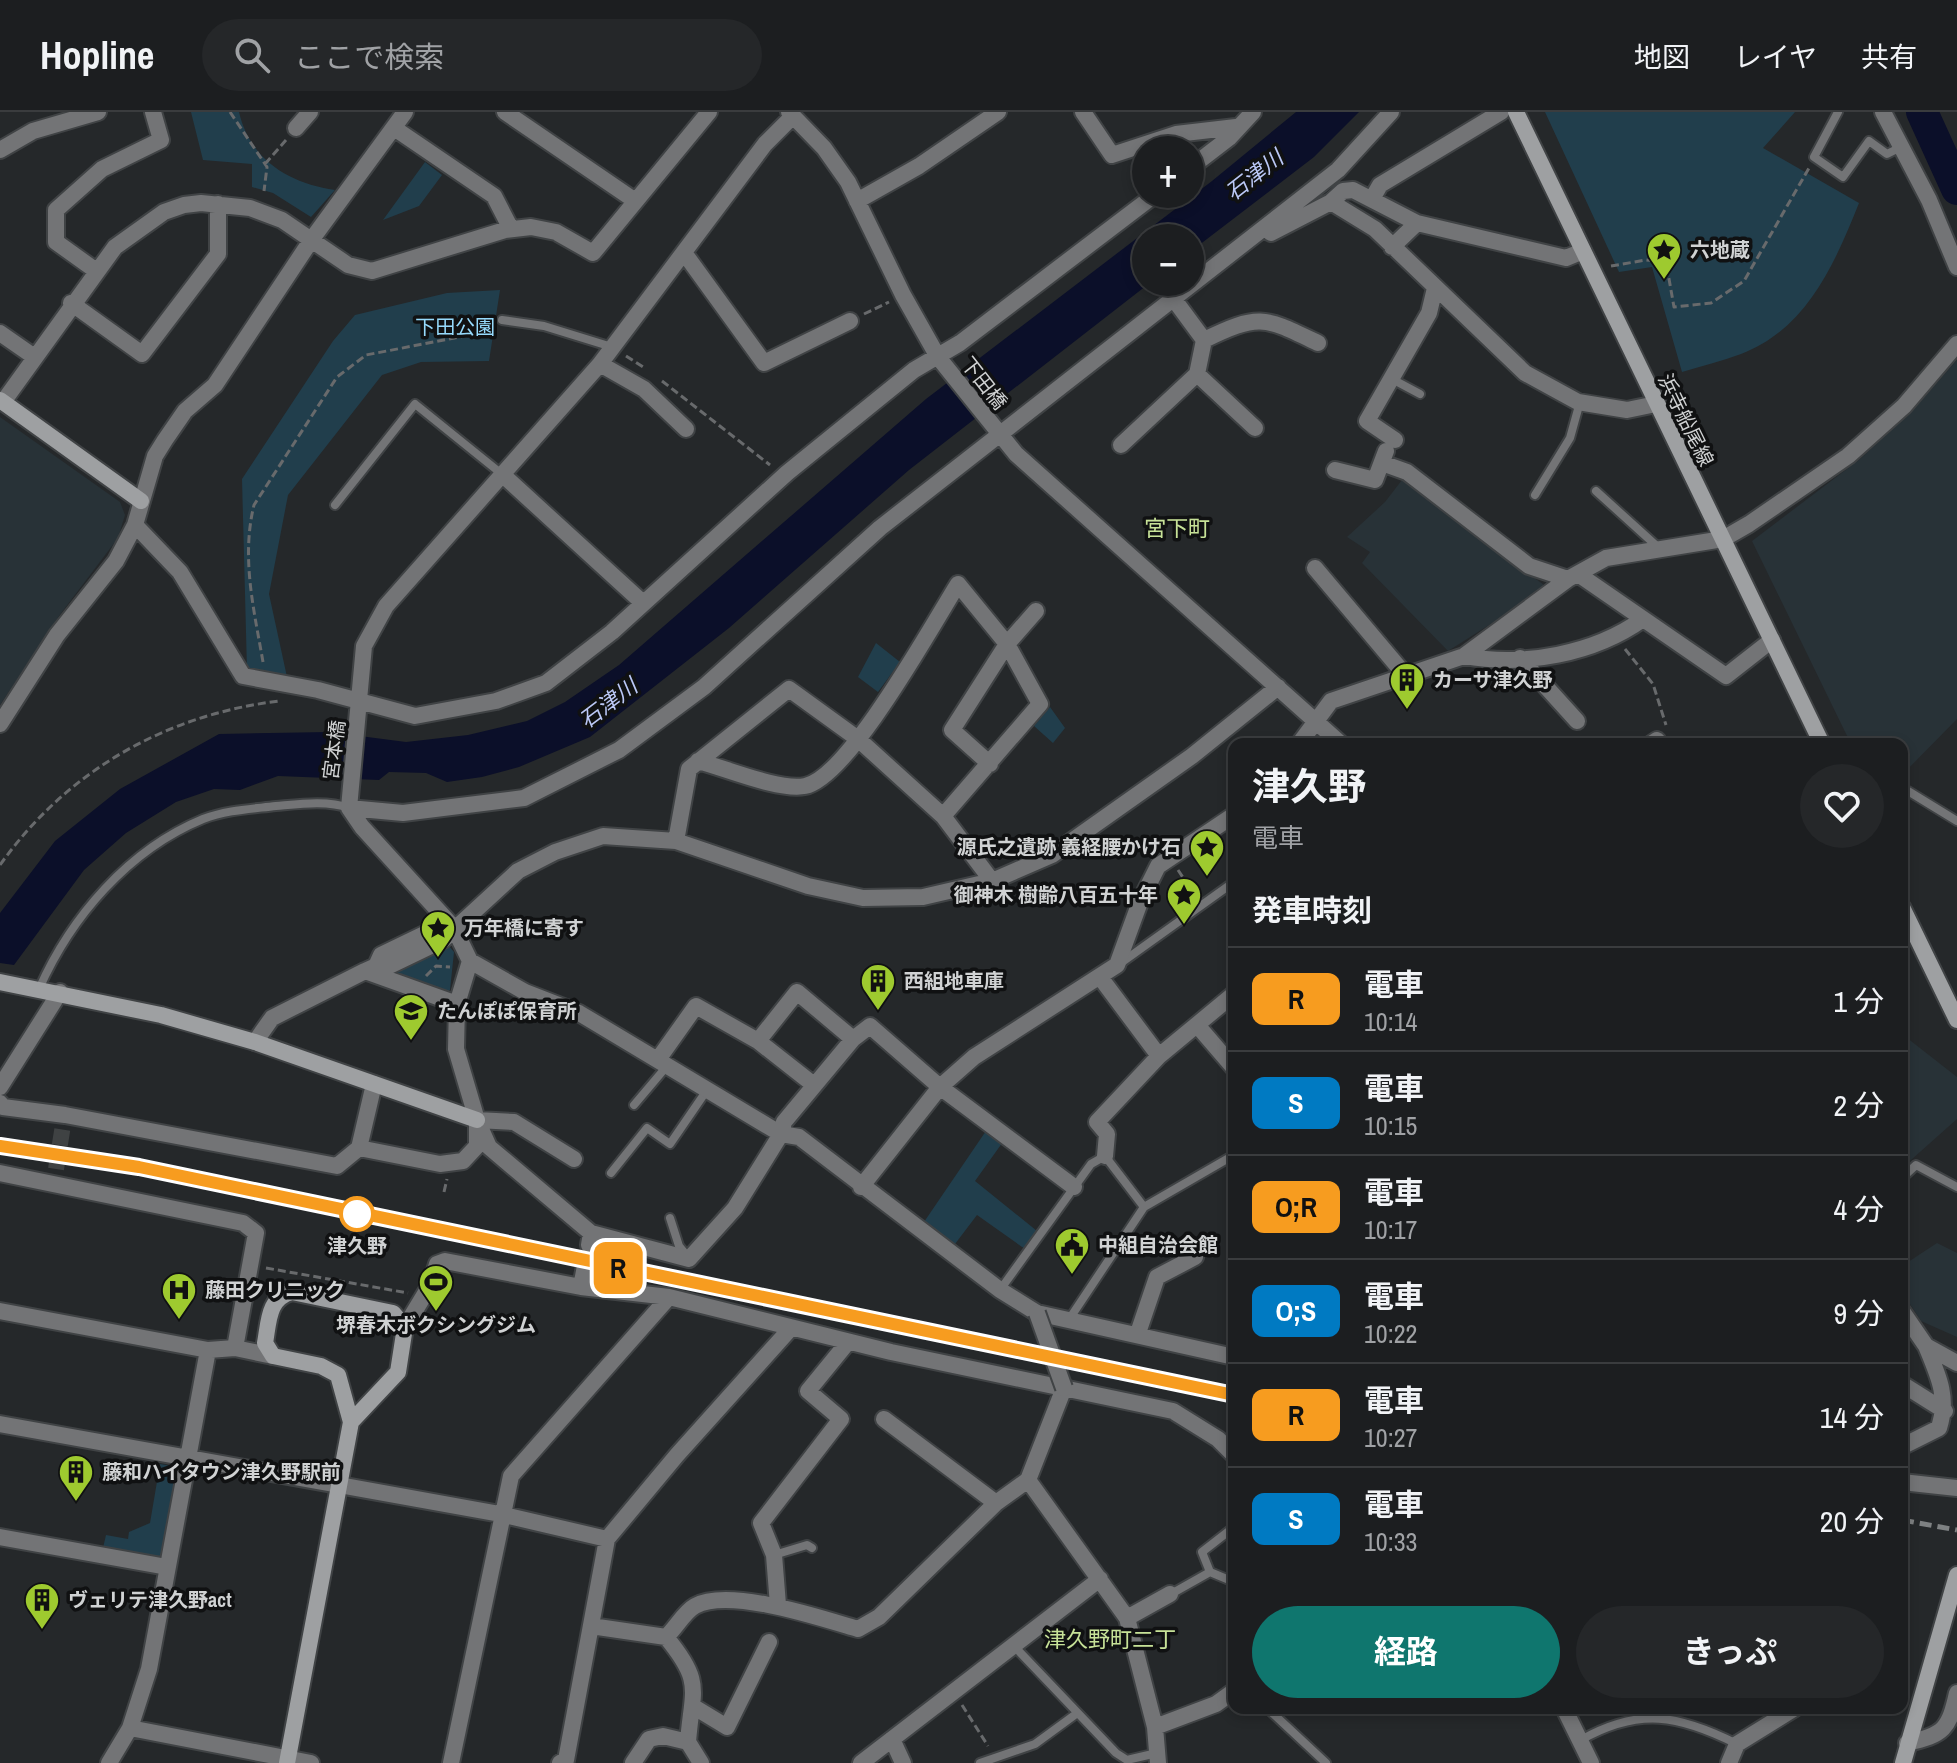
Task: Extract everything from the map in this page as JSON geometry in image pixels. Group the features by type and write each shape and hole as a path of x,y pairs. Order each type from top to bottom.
{"street":[{"path":"0,150 33,131 98,112"},
{"path":"95,270 56,242 56,210 102,169 161,140 153,112"},
{"path":"296,128 310,112"},
{"path":"0,724 57,635 116,561 135,525 155,456 165,440 185,411 215,385 312,239 405,112"},
{"path":"505,112 634,200"},
{"path":"141,501 1,401 95,270 125,237 164,212 184,205 218,204 250,208 282,220 348,265 372,271 511,229 531,227 556,232 593,253 709,112"},
{"path":"857,201 919,166 998,112"},
{"path":"1204,157 1229,138 1253,112"},
{"path":"349,801 403,813 524,798 619,750 704,687 865,540 1338,170 1391,112"},
{"path":"1372,199 1380,185 1501,112"},
{"name":"浜寺船尾線","path":"1516,112 1819,738"},
{"path":"1883,112 1929,200 1957,267"},
{"name":"下田橋","path":"791,114 824,148 857,201 903,295 938,357 1016,454 1334,738"},
{"name":"宮本橋","path":"349,801 364,646 386,606 600,364 765,144 791,114"},
{"path":"1092,116 1112,155 1176,134 1236,127"},
{"path":"394,128 494,196 511,229"},
{"path":"1244,245 1331,202 1343,191 1353,190 1417,223 1566,258 1583,251"},
{"path":"1331,202 1375,229 1525,373 1580,402 1627,410 1656,404"},
{"path":"71,303 142,354 218,254 218,204"},
{"path":"135,525 180,572 243,676 359,706 415,716 460,710 520,694 546,683 643,603 783,477 914,370 938,357 1137,208"},
{"path":"1392,247 1417,223"},
{"path":"685,254 764,363 850,321"},
{"path":"1435,288 1429,313 1367,421 1407,472 1529,566 1573,576 1726,676 1772,640"},
{"path":"1121,445 1197,374 1204,340 1173,298"},
{"path":"1204,340 1238,323 1271,321 1318,343"},
{"path":"0,333 33,356"},
{"path":"1303,738 1331,701 1464,656 1573,576 1606,558 1723,539 1788,500 1848,456 1904,406 1957,344"},
{"path":"600,364 644,389 686,429"},
{"path":"1197,374 1255,428"},
{"path":"1335,470 1375,480 1388,451"},
{"path":"504,476 643,603"},
{"path":"1315,568 1406,676"},
{"path":"698,761 786,786 806,786 822,778 858,739 958,584 1007,644 1040,704 943,816"},
{"path":"990,764 952,730 1007,644 1036,611"},
{"path":"1464,656 1494,662 1591,649 1616,638 1643,619"},
{"path":"1520,658 1577,721"},
{"path":"448,933 518,871 555,852 603,836 676,841 808,886 863,898 923,897 992,881 1052,855 1192,756 1278,687"},
{"path":"676,841 689,769 789,689 858,739 943,816 992,881"},
{"path":"349,801 362,827 448,933 468,966 579,1013 781,1134 799,1137 1000,1290 1037,1313 1138,1333 1228,1356"},
{"path":"861,1187 940,1087 974,1057 1117,965 1140,902 1158,866 1228,819"},
{"path":"1908,919 1957,1020"},
{"path":"255,1042 272,1018 376,968 381,955 439,927 448,933"},
{"path":"468,966 457,1004 456,1049 477,1120 489,1147 590,1239 689,1259 735,1208 781,1134 784,1122 853,1039 870,1026 940,1087 1074,1187"},
{"path":"376,968 421,991 457,1004"},
{"path":"1100,977 1159,1056"},
{"path":"0,982 60,992 255,1042 477,1120 514,1122 574,1159"},
{"path":"0,1087 60,992"},
{"path":"758,1041 797,992 853,1039"},
{"path":"1105,1156 1107,1134 1097,1122 1159,1056 1228,999"},
{"path":"663,1061 696,1006 758,1041 814,1085"},
{"path":"1197,1025 1228,1061"},
{"path":"0,1103 3,1107 64,1120 337,1166 359,1148 374,1084"},
{"path":"359,1148 440,1164 463,1161 477,1146 477,1120"},
{"path":"0,1173 55,1176 243,1223 256,1233 235,1348"},
{"path":"1138,1333 1157,1277 1195,1257"},
{"path":"351,1422 398,1372 405,1327 431,1284 437,1264 445,1261 581,1287 669,1297 848,1342 1173,1411 1218,1439 1228,1449"},
{"path":"581,1287 585,1266"},
{"path":"273,1356 265,1343 273,1303 280,1295 292,1292 393,1313 405,1327"},
{"path":"451,1763 500,1514 511,1476 669,1297"},
{"path":"0,1311 208,1350 235,1348 321,1366 338,1375 351,1422 288,1760"},
{"path":"666,1637 692,1607 709,1601 778,1605 858,1629 879,1617 996,1503 1028,1480 1064,1388 1037,1313"},
{"path":"1908,1320 1926,1346 1945,1394 1945,1411 1939,1428 1908,1444"},
{"path":"560,1763 566,1760 607,1539 677,1455 791,1328"},
{"path":"778,1605 774,1555 761,1523 841,1419 808,1391 848,1342"},
{"path":"1926,1346 1957,1363"},
{"path":"109,1763 130,1728 149,1669 208,1350"},
{"path":"1908,1388 1945,1411"},
{"path":"884,1419 996,1503"},
{"path":"0,1424 500,1514 607,1539"},
{"path":"1028,1480 1127,1618 1155,1727 1157,1758"},
{"path":"1908,1483 1957,1488"},
{"path":"0,1537 167,1567"},
{"path":"1903,1763 1957,1575"},
{"path":"861,1763 1100,1579"},
{"path":"1127,1618 1170,1594"},
{"path":"591,1626 666,1637 692,1676 694,1707 688,1742 701,1763"},
{"path":"694,1707 727,1727 760,1667 769,1642"},
{"path":"1907,1743 1934,1737 1950,1722 1957,1693"},
{"path":"1155,1727 1216,1704 1228,1695"},
{"path":"1567,1714 1591,1763"},
{"path":"1729,1763 1737,1744 1785,1714"},
{"path":"130,1728 311,1763"},
{"path":"633,1763 649,1739 663,1736 688,1742"},
{"path":"892,1739 903,1763"}],"lane":[{"path":"1838,112 1814,157 1843,177 1869,141 1887,154 1901,147"},
{"path":"502,320 544,326 612,348"},
{"path":"1390,378 1420,394"},
{"path":"1535,495 1570,438 1580,402"},
{"path":"335,505 415,404 504,476"},
{"path":"1596,491 1661,551"},
{"path":"1908,791 1957,821"},
{"path":"35,988 62,942 107,885 138,859 202,820 233,811 349,801"},
{"path":"1117,965 1124,964 1228,886"},
{"path":"634,1105 663,1061"},
{"path":"611,1173 647,1128 670,1144 707,1090"},
{"path":"1000,1290 1091,1164 1105,1156 1144,1207"},
{"path":"1070,1318 1144,1207 1228,1158"},
{"path":"1908,1172 1916,1165 1957,1187"},
{"path":"670,1218 679,1246 689,1259"},
{"path":"1228,1532 1202,1552 1210,1572 1228,1580"},
{"path":"774,1555 807,1545 812,1548"},
{"path":"1170,1594 1210,1572"},
{"path":"1013,1645 1076,1714 1127,1760 1157,1758"},
{"path":"980,1763 1035,1744 1076,1714"},
{"path":"1273,1714 1326,1763"},
{"path":"1581,1740 1608,1724 1637,1717 1698,1724 1737,1744"}],"path":[{"path":"230,112 265,164 264,191"},
{"path":"265,164 296,128"},
{"path":"1611,266 1646,260 1666,262 1674,307 1711,303 1728,294 1744,281 1814,157"},
{"path":"850,321 903,295"},
{"path":"266,681 249,582 248,538 254,505 287,451 337,377 366,355 501,329 502,320"},
{"path":"612,348 697,406 783,477"},
{"path":"1616,638 1661,699 1658,737"},
{"path":"0,865 38,816 79,783 146,738 175,724 254,704 285,700"},
{"path":"421,991 426,977 436,966 468,966"},
{"path":"444,1192 448,1175"},
{"path":"259,1266 416,1295"},
{"path":"954,1691 994,1758"}],"shaded area":[{"path":"1957,360 1957,719 1908,769 1908,738 1848,738 1752,541 1860,459 1911,412"},
{"path":"0,417 120,502 125,515 118,538 59,616 0,705"},
{"path":"1402,480 1548,588 1448,651 1362,563 1370,552 1347,537 1385,502"},
{"path":"1908,1039 1957,1077 1957,1119 1908,1163"},
{"path":"1937,1243 1957,1253 1957,1337 1921,1321 1908,1301 1908,1262"}],"green space":[{"path":"191,112 239,112 252,143 274,166 302,182 335,190 311,217 273,193 252,187 252,164 203,160"},
{"path":"1545,112 1795,112 1763,148 1859,203 1829,271 1801,311 1784,328 1764,343 1741,354 1682,372 1652,267 1619,272"},
{"path":"425,162 442,175 419,206 383,220"},
{"name":"下田公園","path":"500,290 489,361 421,362 382,375 288,495 269,594 287,677 247,670 242,479 333,341 355,315 447,293"},
{"path":"876,643 900,662 878,692 858,677"},
{"path":"1050,707 1065,728 1053,743 1034,726"},
{"path":"449,946 454,952 450,990 444,994 394,977 393,972"},
{"path":"988,1128 1005,1139 975,1181 1037,1231 1025,1249 977,1215 955,1244 924,1222"},
{"path":"160,1464 172,1466 177,1472 162,1555 155,1559 103,1548 106,1535 128,1539 129,1532 150,1523"}],"water":[{"name":"石津川","path":"1296,112 1359,112 1314,157 1204,241 1204,224 1156,224 1177,208 1204,208 1204,187"},
{"name":"石津川","path":"1132,242 1133,296 909,470 729,628 590,737 519,767 482,777 447,782 426,773 389,772 379,780 278,776 240,790 214,789 176,802 126,833 84,870 14,965 0,963 0,913 55,841 120,789 219,734 329,732 406,742 468,735 527,721 565,702 619,665 926,399"}],"waterway":[{"path":"1922,112 1957,189"}],"tunnel":[{"path":"56,1169 63,1125"}],"railway":[{"path":"0,1146 139,1167 1228,1394"},
{"path":"1908,1521 1957,1530"}],"train":[{"name":"R","path":"0,1146 139,1167 1228,1394"}],"place":[{"name":"六地蔵","path":"1664,281"},
{"name":"カーサ津久野","path":"1407,711"},
{"name":"源氏之遺跡 義経腰かけ石","path":"1207,878"},
{"name":"御神木 樹齢八百五十年","path":"1184,926"},
{"name":"万年橋に寄す","path":"438,959"},
{"name":"西組地車庫","path":"878,1012"},
{"name":"たんぽぽ保育所","path":"411,1042"},
{"name":"津久野","path":"357,1214"},
{"name":"中組自治会館","path":"1072,1276"},
{"name":"堺春木ボクシングジム","path":"436,1313"},
{"name":"藤田クリニック","path":"179,1321"},
{"name":"藤和ハイタウン津久野駅前","path":"76,1503"},
{"name":"ヴェリテ津久野act","path":"42,1631"}],"district":[{"name":"宮下町","path":"1177,528"},
{"name":"津久野町二丁","path":"1110,1639"}]}
